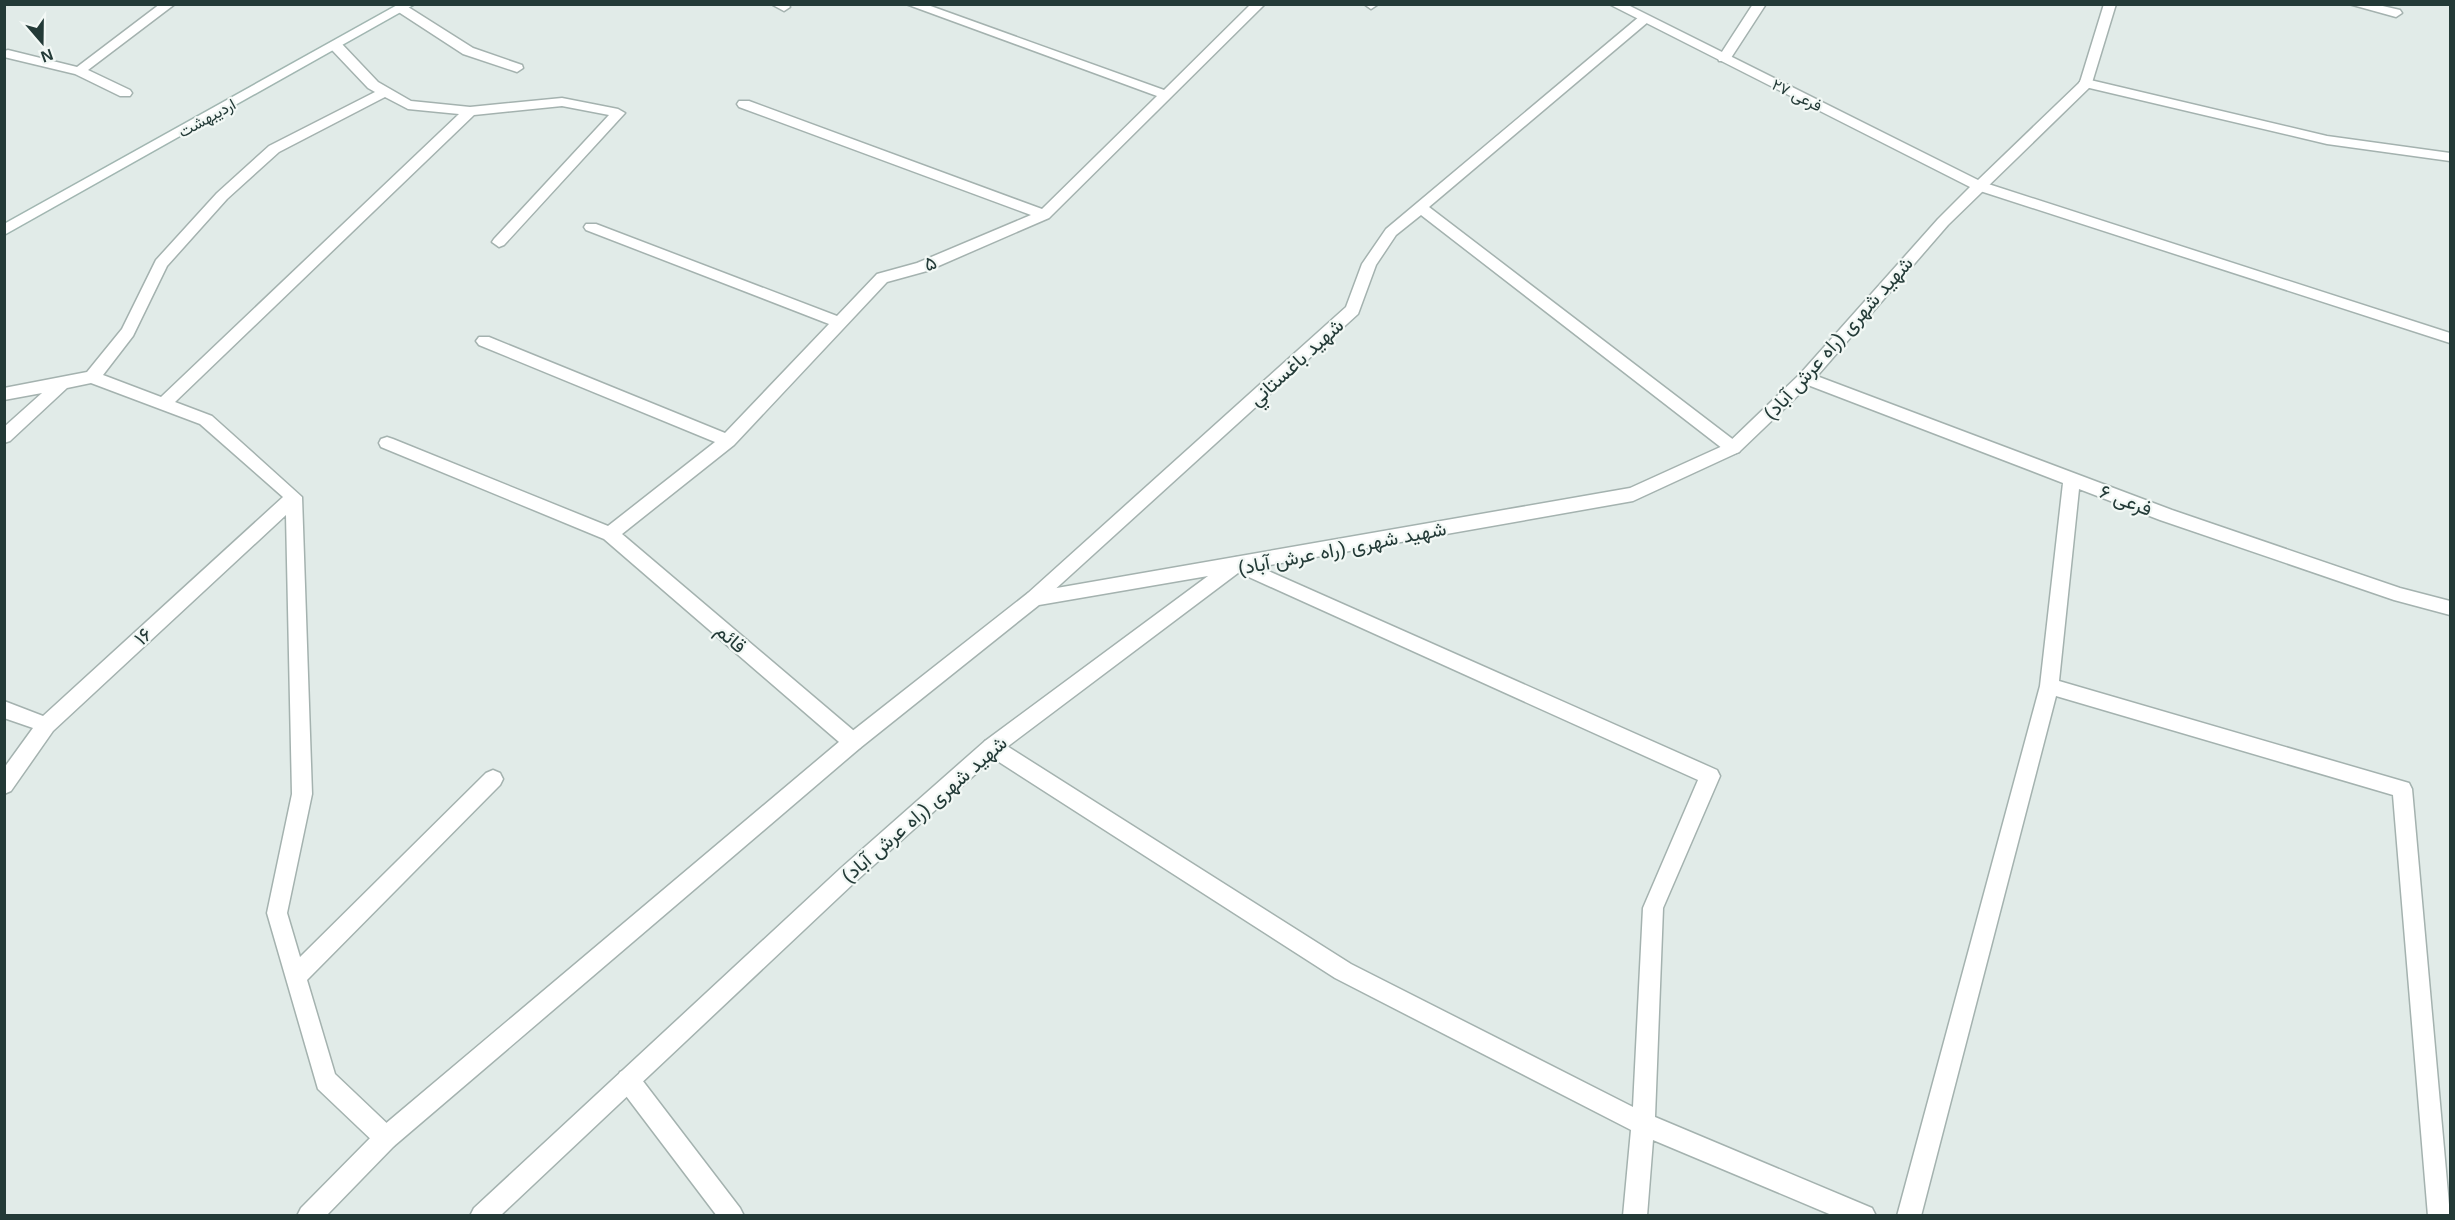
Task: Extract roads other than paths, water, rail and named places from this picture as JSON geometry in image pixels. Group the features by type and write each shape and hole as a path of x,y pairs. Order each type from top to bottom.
{"street":[{"path":"79,71 169,4"},
{"path":"912,4 1166,94"},
{"name":"۵","path":"610,534 728,441 882,278 922,267 1044,215 1259,4"},
{"name":"فرعی ۲۷","path":"1615,4 1979,186 2451,338"},
{"path":"1724,58 1760,4"},
{"name":"شهید شهری (راه عرش آباد)","path":"482,1215 848,875 992,747 1237,564 1633,494 1733,448 1806,378 1943,222 2086,83 2110,4"},
{"path":"2355,4 2396,13"},
{"path":"405,7 468,51 517,68"},
{"name":"اردیبهشت","path":"4,230 405,7"},
{"name":"شهيد باغستاني","path":"309,1215 386,1138 853,742 1035,598 1353,310 1369,264 1391,232 1644,19"},
{"path":"336,46 373,85 408,105 470,111 523,104 562,102 618,112 499,242"},
{"path":"8,54 79,71 125,93"},
{"path":"2086,83 2327,140 2451,157"},
{"path":"92,377 128,332 161,264 222,196 274,149 385,92"},
{"path":"744,104 1044,215"},
{"path":"163,404 470,111"},
{"path":"1420,207 1733,448"},
{"path":"591,226 838,322"},
{"path":"484,341 728,441"},
{"path":"4,394 92,377 206,420 294,497 302,794 278,913 326,1081 386,1138"},
{"name":"فرعی ۶","path":"1806,378 2166,515 2400,595 2451,608"},
{"path":"4,437 63,382"},
{"name":"قائم","path":"387,443 610,534 853,742"},
{"path":"1909,1215 2049,686 2072,479"},
{"name":"۱۶","path":"4,785 46,725 294,497"},
{"path":"1035,598 1237,564 1710,776 1653,908 1635,1215"},
{"path":"2049,686 2402,789 2440,1215"},
{"path":"4,710 46,725"},
{"path":"992,747 1342,971 1642,1124 1864,1215"},
{"path":"295,976 493,779"},
{"path":"628,1080 732,1215"}]}
